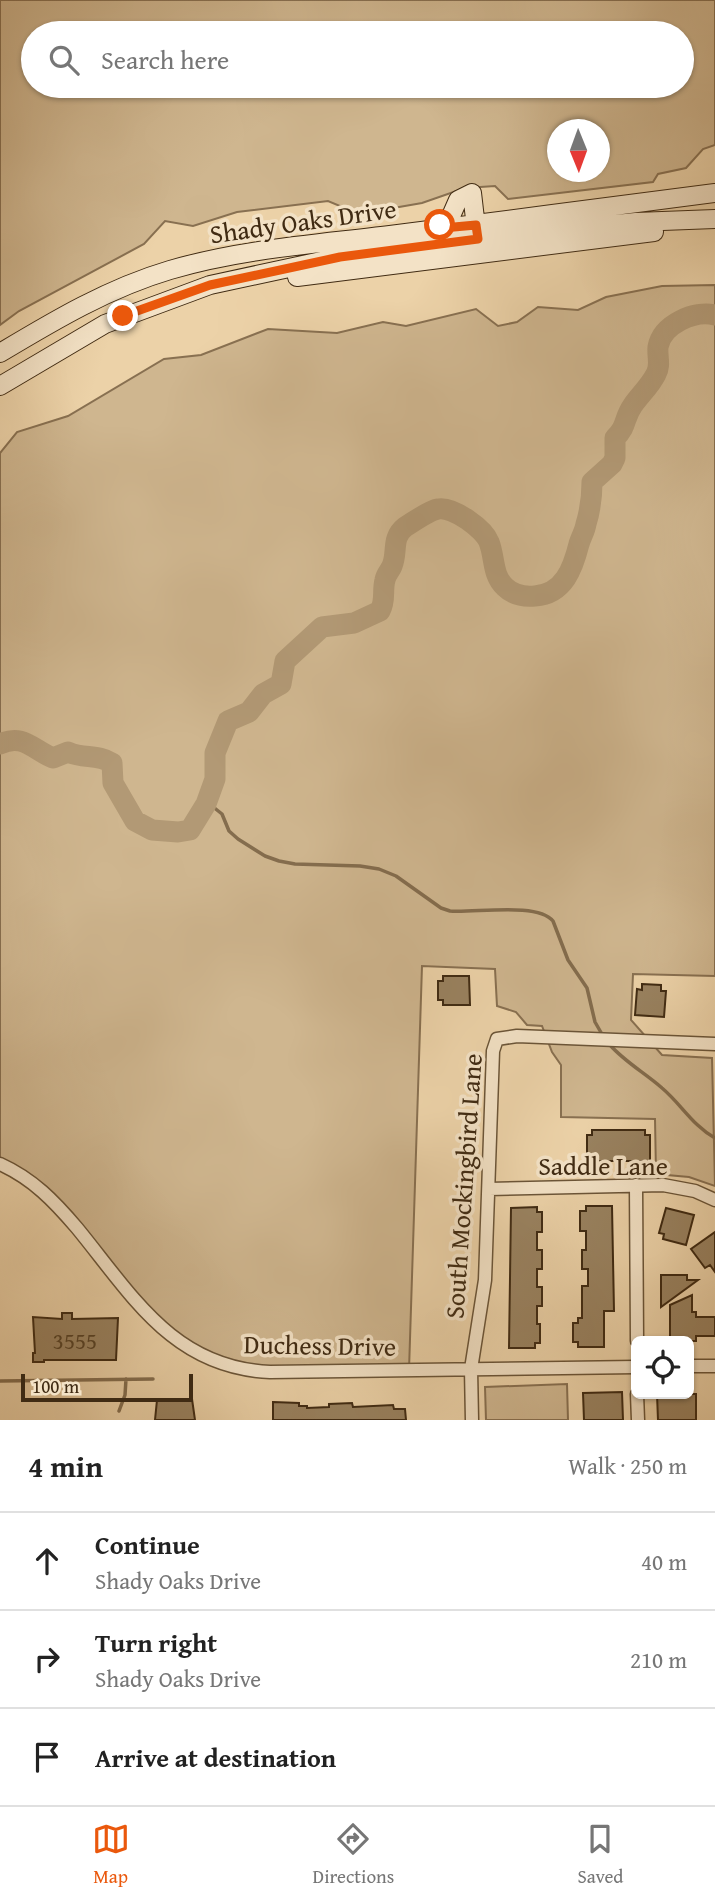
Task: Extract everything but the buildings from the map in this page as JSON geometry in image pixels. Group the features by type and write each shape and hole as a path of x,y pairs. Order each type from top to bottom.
{"street":[{"path":"432,229 448,219 458,200 472,193 477,232"},
{"name":"Shady Oaks Drive","path":"0,386 105,324 210,285 340,257 477,232 715,193"},
{"name":"Shady Oaks Drive","path":"0,353 86,303 170,270 225,257 432,229 477,232 715,220"},
{"name":"Shady Oaks Drive","path":"176,297 270,280 696,226 715,220"},
{"name":"South Mockingbird Lane","path":"472,1420 471,1369 485,1280 493,1051 498,1039 546,1037 715,1044"},
{"name":"Duchess Drive","path":"0,1164 24,1176 46,1193 156,1323 179,1343 205,1358 228,1366 258,1371 631,1367"},
{"path":"636,1185 637,1336"},
{"name":"Saddle Lane","path":"489,1189 636,1185 677,1187 715,1200"},
{"path":"694,1366 715,1366"},
{"path":"637,1399 638,1420"}],"shaded area":[{"path":"0,0 715,0 715,145 703,149 686,168 658,174 653,182 508,199 495,186 465,188 422,203 359,214 328,201 237,212 193,226 165,221 144,244 19,311 0,325"},
{"path":"715,285 715,976 633,974 631,1020 662,1055 712,1058 715,1186 689,1177 656,1174 655,1119 561,1117 561,1065 552,1052 542,1026 527,1025 516,1012 497,1006 495,969 422,966 409,1370 258,1371 179,1343 60,1208 0,1164 0,453 17,432 68,416 164,359 201,355 268,329 337,333 383,322 406,326 476,309 498,326 517,322 538,307 578,310 606,297 662,286"},
{"path":"567,1384 568,1420 486,1420 485,1387"}],"waterway":[{"path":"0,744 22,741 53,758 68,752 107,760 112,763 113,783 135,821 152,830 190,830 206,804 215,779 215,753 228,721 249,712 263,694 281,684 285,661 322,627 354,623 380,611 386,576 394,561 396,540 405,527 435,510 452,511 486,537 498,577 508,590 519,595 535,596 545,594 560,585 574,562 585,529 592,482 612,464 615,458 615,438 633,405 656,374 661,339 680,321 698,315 715,315"},
{"path":"207,802 222,814 229,831 238,839 265,856 279,861 379,869 396,876 441,908 450,911 520,910 545,915 553,921 568,960 587,988 595,1022 603,1036"},
{"path":"610,1045 669,1094 700,1127 715,1138"},
{"path":"119,1411 125,1395 126,1379"},
{"path":"0,1381 153,1379"}],"route":[{"path":"123,316 210,285 340,257 478,239 476,225 432,229 440,225"}]}
